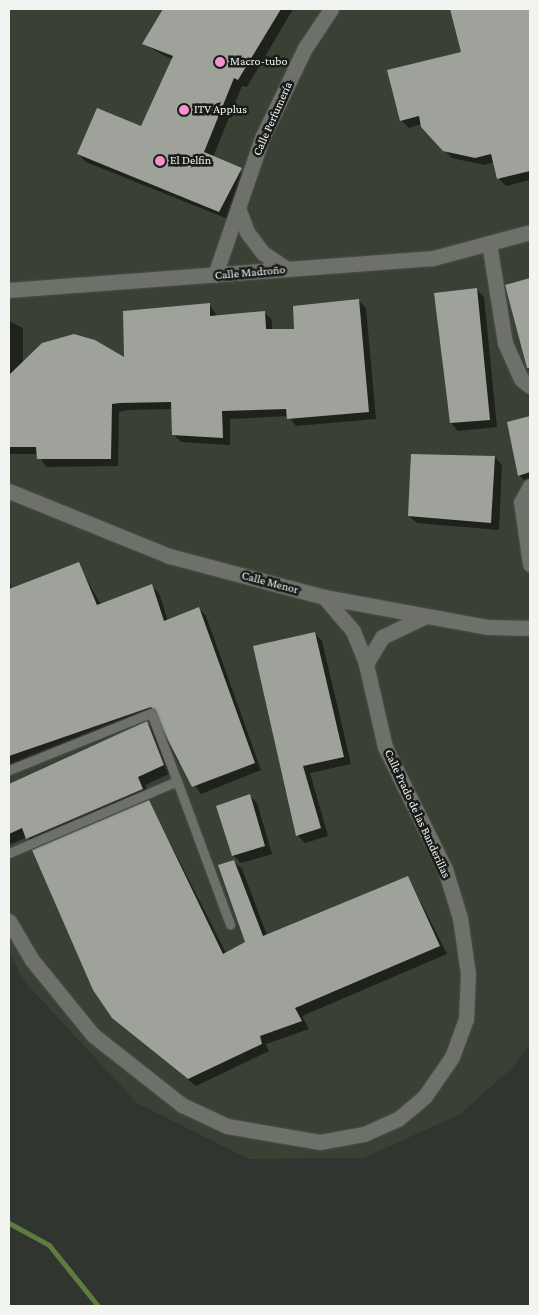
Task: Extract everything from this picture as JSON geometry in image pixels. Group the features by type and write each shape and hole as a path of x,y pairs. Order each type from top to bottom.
{"street":[{"name":"Calle Perfumería","path":"214,275 262,138 305,48 331,9"},
{"path":"238,208 247,232 263,253 287,270"},
{"name":"Calle Madroño","path":"9,290 433,258 530,232"},
{"path":"490,243 505,343 521,379 530,386"},
{"path":"530,486 521,502 530,564"},
{"name":"Calle Menor","path":"12,495 169,556 324,597 424,618 530,628"},
{"name":"Calle Prado de las Banderillas","path":"9,921 32,960 93,1035 182,1105 227,1126 270,1137 320,1142 364,1134 398,1120 425,1096 452,1057 466,1019 468,974 460,918 445,869 385,747 366,664 353,631 324,597"},
{"path":"366,664 382,637 424,618"}],"lane":[{"path":"9,770 151,713 230,924"},
{"path":"9,853 177,781"}],"shaded area":[{"path":"9,9 530,9 530,1045 513,1067 460,1114 364,1158 249,1159 137,1103 23,980 9,951"}],"building":[{"path":"163,9 281,9 238,80 234,78 204,152 242,168 219,212 77,154 97,108 141,126 173,56 142,44"},
{"path":"450,9 530,9 530,171 497,179 491,154 475,158 443,151 421,127 419,116 400,121 387,70 461,52"},
{"path":"530,278 530,368 527,368 505,285"},
{"path":"477,288 490,420 450,423 434,293"},
{"path":"359,299 369,412 287,419 286,409 222,411 223,438 172,435 171,402 120,403 112,404 111,459 37,459 36,447 9,447 9,375 42,343 74,334 95,340 124,357 123,311 210,303 210,316 265,311 266,329 294,329 293,306"},
{"path":"530,416 530,472 518,476 507,422"},
{"path":"411,454 495,456 491,523 408,516"},
{"path":"79,562 97,605 152,584 164,621 199,607 255,763 192,787 151,707 9,756 9,589"},
{"path":"315,632 344,757 303,766 321,828 296,836 253,646"},
{"path":"147,721 164,765 138,777 143,789 26,839 22,828 9,834 9,784"},
{"path":"250,794 265,846 232,856 216,806"},
{"path":"149,800 223,954 245,942 218,865 234,860 263,936 408,876 440,946 295,1008 302,1021 260,1036 262,1044 188,1079 112,1018 93,990 32,850"}],"waterway":[{"path":"9,1223 49,1245 98,1306"}],"place":[{"name":"Macro-tubo","path":"220,62"},
{"name":"ITV Applus","path":"184,110"},
{"name":"El Delfin","path":"160,161"}]}
